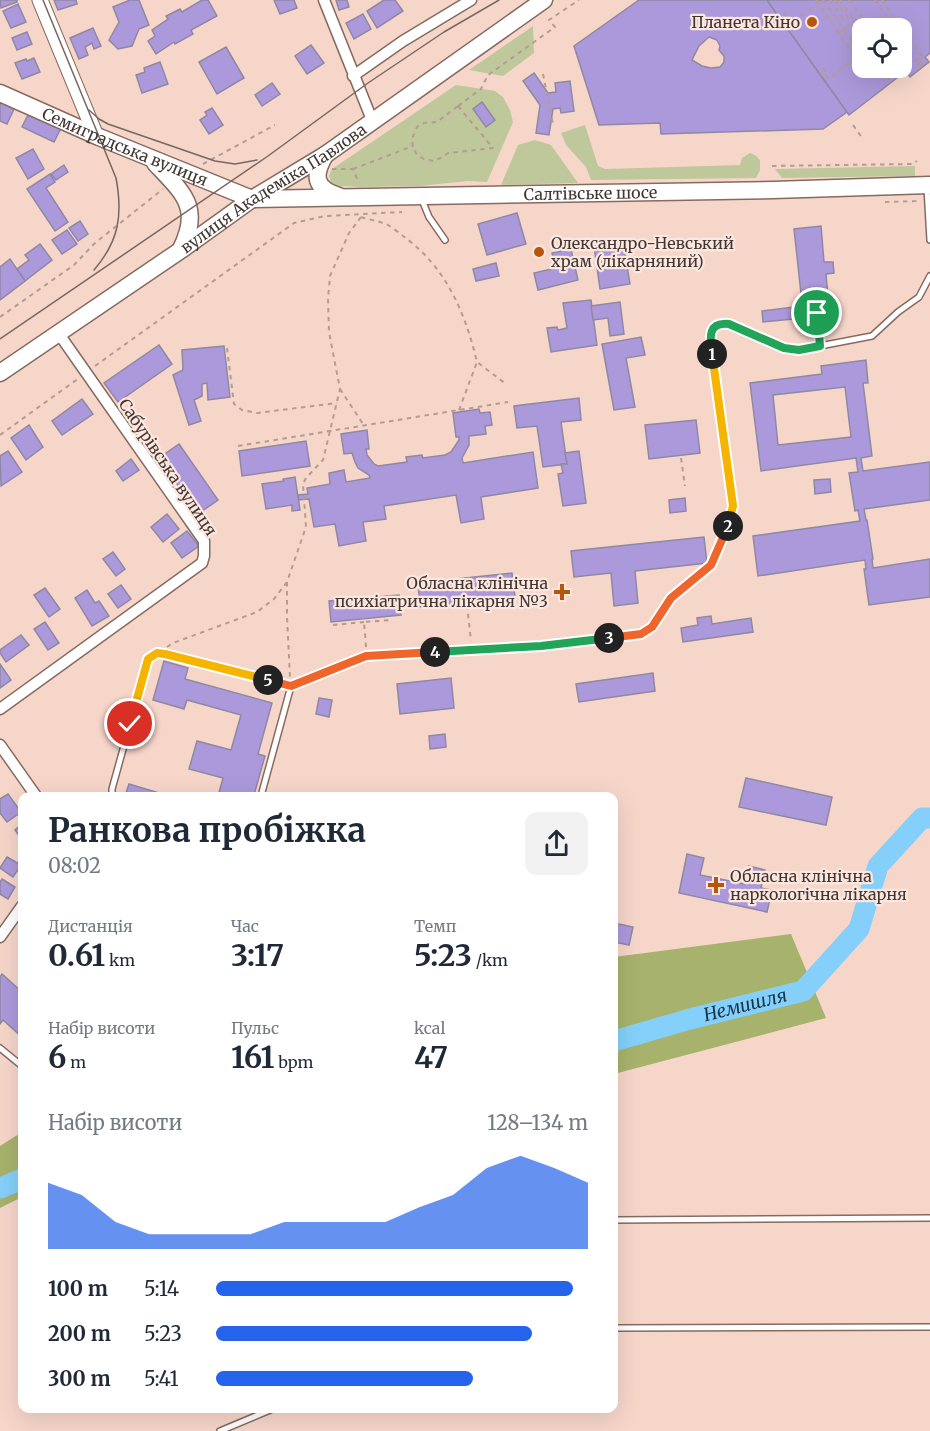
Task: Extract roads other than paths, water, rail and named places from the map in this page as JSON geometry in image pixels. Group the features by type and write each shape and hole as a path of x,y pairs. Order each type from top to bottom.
{"main road":[{"path":"40,0 96,136"},
{"name":"вулиця Академіка Павлова","path":"0,373 252,199 329,162 372,120 544,0"},
{"name":"Семиградська вулиця","path":"0,93 153,160 252,199"},
{"path":"153,160 180,190 188,204 190,225 181,249"},
{"path":"329,162 317,172 319,183 327,191 343,197"},
{"name":"Салтівське шосе","path":"252,199 929,185"}],"street":[{"path":"324,0 372,120"},
{"path":"353,76 403,41 471,0"},
{"name":"Сабурівська вулиця","path":"0,709 202,563 204,556 204,542 59,334"},
{"path":"0,745 33,792"},
{"path":"0,937 18,912"}],"lane":[{"path":"929,185 930,240"},
{"path":"420,196 429,217 445,240"},
{"path":"112,792 148,659 157,653 291,686 367,656 541,646 641,634 652,627 671,598 711,565 732,516 733,506 709,337 711,332 719,324 729,324 784,348 799,350 872,336 898,312 919,297 930,276"},
{"path":"262,792 291,686"},
{"path":"0,1048 18,1063"},
{"path":"618,1220 930,1218"},
{"path":"618,1328 930,1327"},
{"path":"220,1431 263,1413"}],"waterway":[{"name":"Немишля","path":"618,1040 803,991 859,929 878,866 922,818 930,818"},
{"name":"Немишля","path":"0,1188 18,1181"}],"tram line":[{"path":"43,0 116,178 119,204 117,227 109,249 94,270"},
{"path":"0,339 268,156 368,83 444,32 499,0"},
{"path":"89,110 108,124 215,161 235,164 257,160"}],"place":[{"name":"Планета Кіно","path":"812,22"},
{"name":"Олександро-Невський храм (лікарняний)","path":"539,252"},
{"name":"Обласна клінічна психіатрична лікарня №3","path":"562,592"},
{"name":"Обласна клінічна наркологічна лікарня","path":"716,885"}]}
